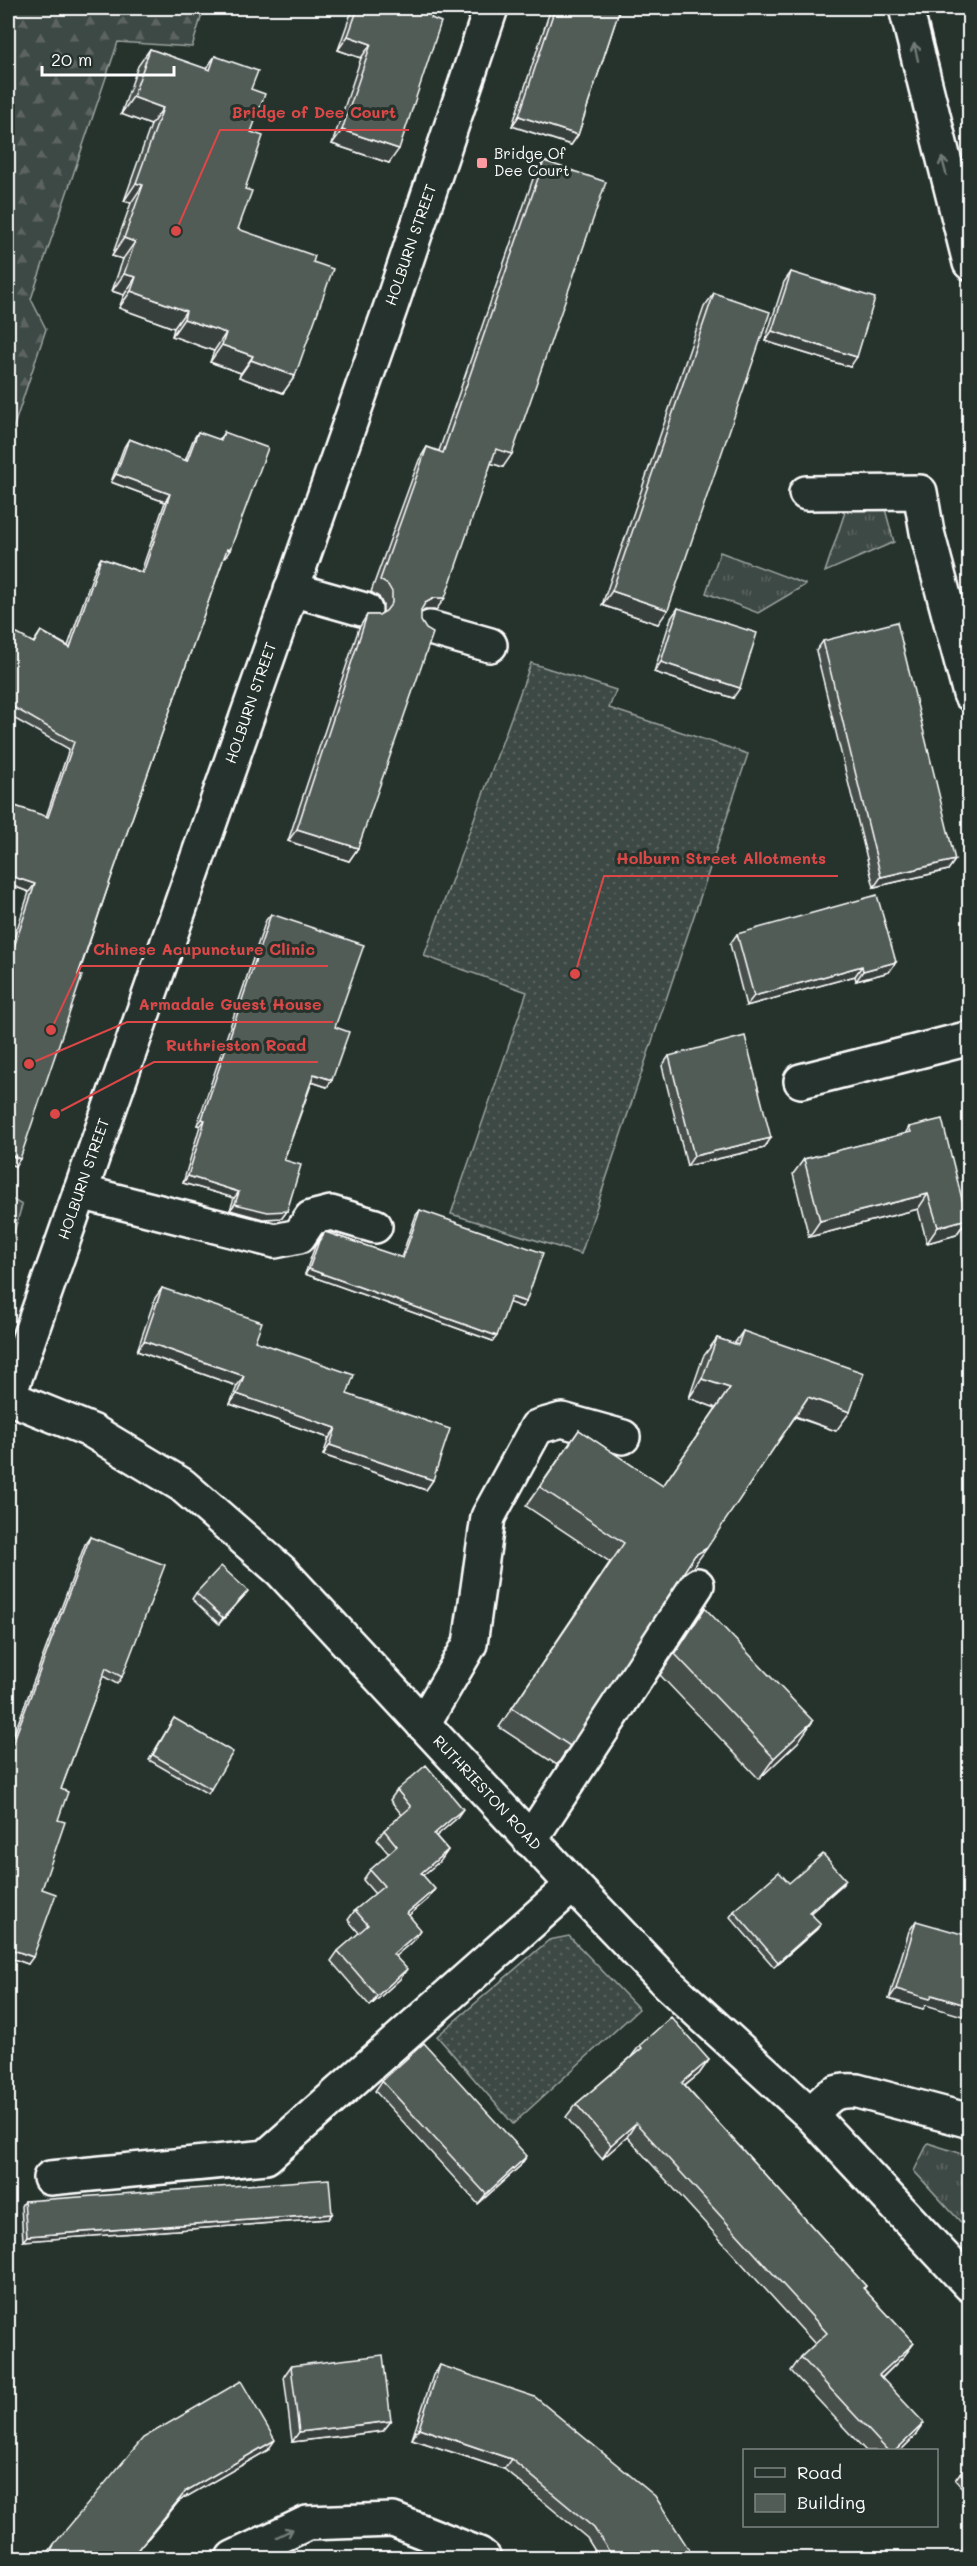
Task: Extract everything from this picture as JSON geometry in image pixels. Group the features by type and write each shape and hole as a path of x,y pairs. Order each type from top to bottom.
{"street":[{"name":"HOLBURN STREET","path":"8,1398 391,306 491,8"},
{"path":"906,8 969,263"},
{"path":"806,494 920,492 927,532 969,694"},
{"path":"291,589 365,610"},
{"path":"430,628 490,645"},
{"path":"801,1081 969,1038"},
{"path":"80,1192 275,1241 298,1236 311,1218 331,1213 375,1226"},
{"name":"RUTHRIESTON ROAD","path":"8,1398 92,1431 182,1485 281,1571 530,1840 668,1984 811,2115 969,2284"},
{"path":"423,1724 470,1644 488,1517 537,1426 562,1420 623,1437"},
{"path":"530,1840 697,1585"},
{"path":"50,2178 266,2157 573,1885"},
{"path":"811,2115 834,2091 844,2090 857,2091 969,2121"},
{"path":"232,2559 306,2523 393,2520 479,2554 484,2559"}],"green space":[{"path":"13,8 204,8 192,47 118,42 31,299 46,329 8,444 8,19"},
{"path":"846,509 885,509 894,542 825,572"},
{"path":"720,552 805,585 758,613 706,593"},
{"path":"531,663 616,690 609,708 748,754 581,1254 451,1214 527,992 424,956"},
{"path":"8,1197 22,1205 8,1253"},
{"path":"569,1936 639,2009 513,2124 437,2036 549,1940"},
{"path":"928,2143 969,2156 969,2231 914,2171"}],"building":[{"path":"358,8 434,8 431,18 441,22 399,149 342,130 371,44 348,36"},
{"path":"555,8 620,8 578,135 519,116"},
{"path":"150,49 210,70 215,56 258,71 251,89 265,94 251,132 263,136 245,189 252,191 238,229 315,256 313,262 333,269 295,376 251,360 253,356 222,345 226,333 184,319 186,311 131,291 136,277 124,274 135,242 124,238 143,185 136,183 163,108 133,97"},
{"path":"544,161 606,182 512,454 496,449 445,598 434,598 425,603 421,610 421,621 426,629 433,633 358,848 297,829 367,615 379,615 386,611 392,603 392,592 388,585 380,580 427,447 443,453"},
{"path":"791,272 875,298 857,357 772,331"},
{"path":"714,293 770,312 668,610 612,591"},
{"path":"198,432 221,440 224,432 268,448 230,550 227,549 111,878 78,975 82,976 20,1159 8,1154 8,965 35,884 8,875 8,818 12,805 48,817 74,742 8,704 8,634 10,630 34,643 41,631 70,648 101,558 143,573 170,494 116,474 129,439 187,461"},
{"path":"678,608 757,633 740,688 661,662"},
{"path":"897,622 955,860 881,877 823,641"},
{"path":"877,895 896,962 863,971 862,966 754,996 737,934"},
{"path":"271,914 364,945 335,1027 349,1032 332,1080 314,1074 284,1160 301,1165 287,1211 268,1212 235,1204 239,1192 188,1176 205,1120 202,1119"},
{"path":"745,1036 771,1138 694,1156 669,1056"},
{"path":"942,1119 967,1219 938,1227 928,1194 820,1221 804,1159 911,1132 909,1127"},
{"path":"420,1210 543,1253 526,1302 511,1297 497,1336 309,1269 319,1241 325,1232 403,1258"},
{"path":"162,1288 262,1322 255,1341 354,1375 347,1394 450,1429 433,1480 330,1445 336,1428 237,1394 244,1376 144,1341"},
{"path":"743,1331 864,1373 850,1412 808,1397 707,1548 695,1555 570,1746 512,1708 624,1543 540,1487 579,1430 663,1486 730,1388 702,1379 717,1338 738,1345"},
{"path":"90,1537 165,1565 122,1677 106,1668 61,1789 68,1792 58,1820 65,1822 42,1889 56,1894 33,1957 8,1948 8,1756"},
{"path":"221,1566 248,1591 223,1618 196,1593"},
{"path":"705,1608 813,1721 774,1758 675,1654"},
{"path":"174,1718 233,1752 211,1789 153,1755"},
{"path":"426,1765 463,1809 434,1834 448,1850 421,1873 435,1889 407,1913 421,1930 393,1954 407,1969 377,1996 338,1951 368,1925 355,1910 384,1886 370,1870 397,1846 384,1830 411,1807 397,1790"},
{"path":"823,1854 846,1880 809,1912 821,1924 778,1962 734,1911 779,1872 789,1883"},
{"path":"916,1921 969,1936 969,2006 932,1995 930,1999 896,1989"},
{"path":"671,2017 709,2060 682,2083 866,2286 863,2288 914,2343 879,2375 924,2423 897,2449 886,2449 801,2357 827,2333 636,2123 611,2145 576,2104 642,2048 640,2045"},
{"path":"424,2043 527,2156 486,2194 382,2081"},
{"path":"329,2179 332,2214 27,2236 24,2201"},
{"path":"383,2355 391,2421 299,2432 291,2366"},
{"path":"440,2365 535,2397 655,2496 695,2559 614,2559 594,2528 511,2459 419,2428"},
{"path":"241,2381 275,2440 186,2491 130,2559 49,2559 54,2544 143,2438"},
{"path":"969,2463 969,2482 960,2473"}],"place":[{"name":"Bridge Of Dee Court","path":"482,163"},
{"name":"Bridge of Dee Court","path":"176,231"},
{"name":"Holburn Street Allotments","path":"575,974"},
{"name":"Chinese Acupuncture Clinic","path":"51,1030"},
{"name":"Armadale Guest House","path":"29,1064"},
{"name":"Ruthrieston Road","path":"55,1114"}]}
